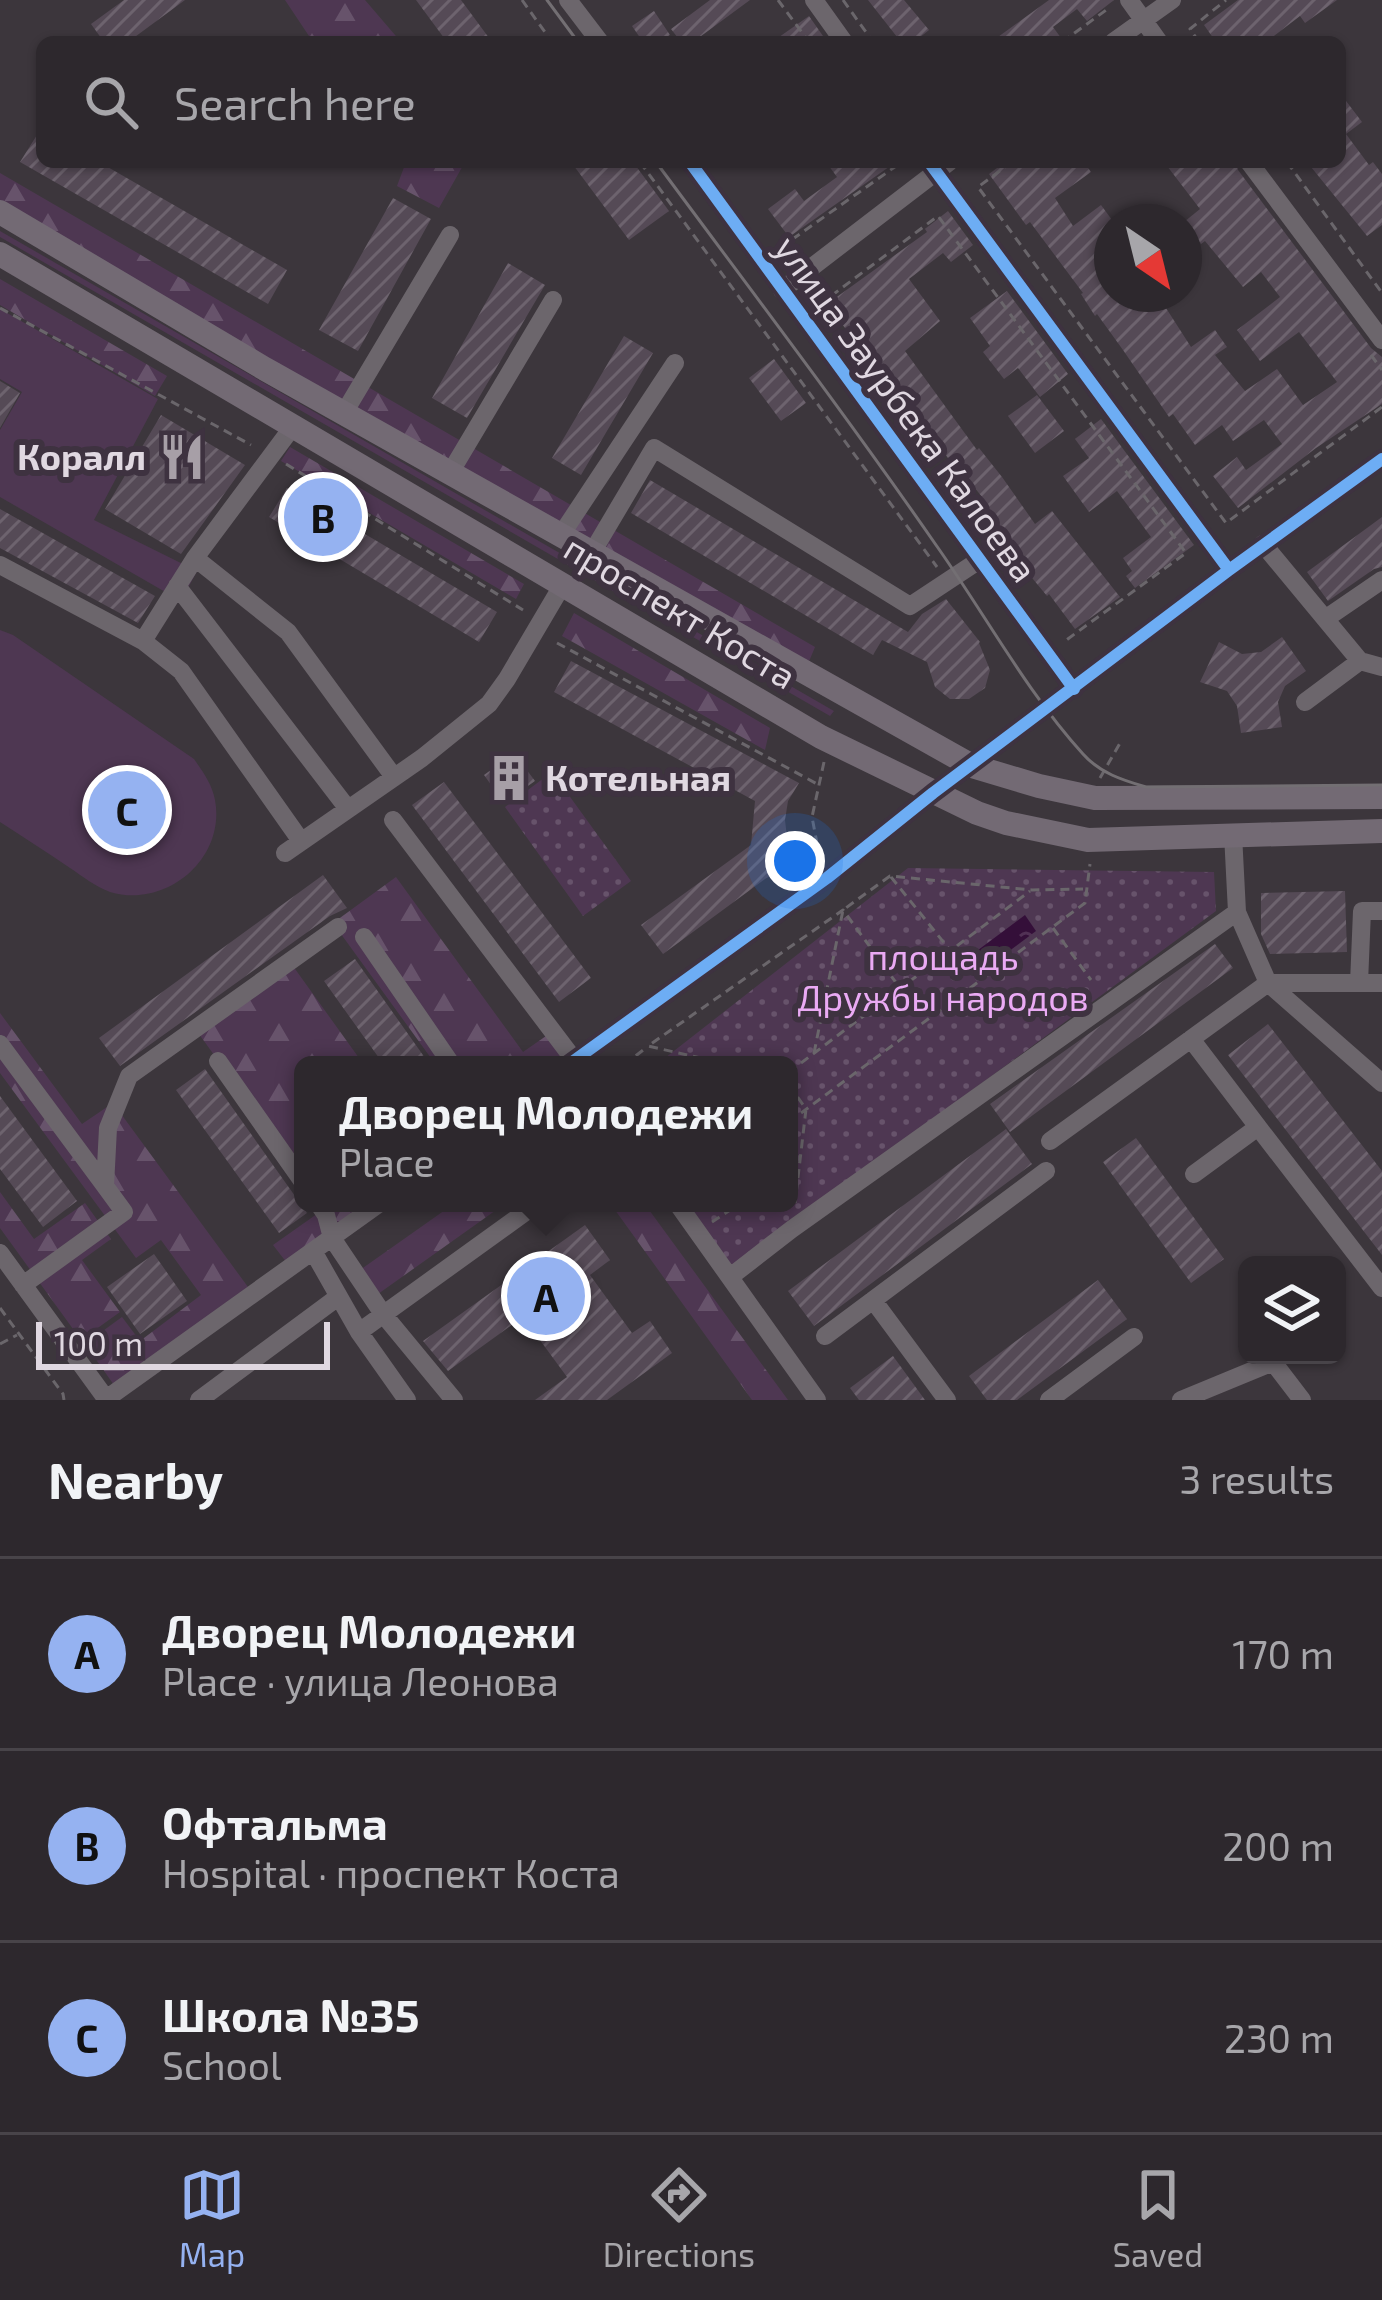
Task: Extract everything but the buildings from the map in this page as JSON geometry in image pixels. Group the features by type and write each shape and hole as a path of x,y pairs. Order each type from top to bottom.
{"main road":[{"name":"проспект Коста","path":"0,212 344,413 972,766 1096,798 1382,797"},
{"name":"проспект Коста","path":"0,254 821,737 933,794 1006,824 1088,840 1382,831"}],"street":[{"path":"568,0 595,36"},
{"path":"814,0 840,36"},
{"path":"1122,36 1172,0"},
{"path":"1119,3 1143,20 1155,36"},
{"name":"улица Заурбека Калоева","path":"694,168 1074,689"},
{"path":"782,290 934,168"},
{"path":"940,168 1228,570"},
{"path":"1253,168 1382,340"},
{"path":"344,413 450,235"},
{"path":"450,473 553,300"},
{"path":"561,536 675,363"},
{"path":"143,640 194,558 293,425"},
{"path":"592,551 654,448 910,606 978,561"},
{"path":"583,1056 827,878 1228,570 1382,459"},
{"path":"1263,544 1360,661 1382,667"},
{"path":"194,558 288,632 394,777"},
{"path":"0,565 143,640 181,671 293,847 488,704 563,584"},
{"path":"1325,619 1382,580"},
{"path":"177,586 348,809"},
{"path":"1305,702 1360,661"},
{"path":"393,820 568,1056"},
{"path":"1233,834 1237,912 1268,983 1382,1083"},
{"path":"1359,983 1362,911 1382,911"},
{"path":"730,1277 1237,912"},
{"path":"105,1186 108,1128 129,1076 338,927"},
{"path":"364,937 446,1056"},
{"path":"1051,1141 1268,983 1382,983"},
{"path":"1191,1039 1382,1288"},
{"path":"0,1044 124,1211 23,1285"},
{"path":"218,1060 294,1169"},
{"path":"1194,1174 1258,1127"},
{"path":"825,1336 1046,1171"},
{"path":"324,1212 332,1238 383,1315 454,1400"},
{"path":"0,1253 106,1400 368,1212"},
{"path":"359,1332 526,1212"},
{"path":"683,1212 818,1400"},
{"path":"313,1251 359,1332 407,1400"},
{"path":"200,1400 338,1297"},
{"path":"873,1300 947,1400"},
{"path":"1049,1400 1134,1336"},
{"path":"1180,1400 1273,1362 1302,1400"}],"path":[{"path":"522,0 549,36"},
{"path":"778,0 805,36"},
{"path":"843,0 869,36"},
{"path":"1195,36 1190,29 1226,0"},
{"path":"1071,36 1119,3"},
{"path":"644,168 939,569"},
{"path":"773,252 893,168"},
{"path":"1004,168 978,187 1226,523 1382,407"},
{"path":"1291,168 1382,293"},
{"path":"815,308 938,217 1186,553 1059,645"},
{"path":"556,644 819,785"},
{"path":"1099,779 1120,743"},
{"path":"821,862 812,817 824,760"},
{"path":"798,1115 1084,902 1090,864"},
{"path":"636,1056 890,876 1032,890 1085,889"},
{"path":"890,876 950,950"},
{"path":"798,1065 1032,890"},
{"path":"843,910 900,988"},
{"path":"814,1053 843,910"},
{"path":"1053,928 1091,980"},
{"path":"649,1046 692,1056"},
{"path":"798,1098 806,1109 798,1176"},
{"path":"704,1227 727,1212"},
{"path":"793,1229 795,1212"},
{"path":"0,1308 64,1400"},
{"path":"0,1344 19,1334"}],"green space":[{"path":"285,0 365,0 396,36 309,36"},
{"path":"404,168 462,168 439,208 397,186"},
{"path":"0,173 815,647 805,671 0,207"},
{"path":"0,231 834,711 830,716 0,237"},
{"path":"0,279 167,376 155,396 0,305"},
{"path":"0,309 158,399 94,520 197,571 181,601 0,497 0,430 22,392 0,379"},
{"path":"290,447 524,584 516,599 281,461"},
{"path":"574,613 770,728 765,750 562,636"},
{"path":"0,630 194,759 212,789 216,822 211,842 188,874 152,893 110,892 0,822"},
{"path":"552,772 631,881 583,916 505,807"},
{"name":"площадь Дружбы народов","path":"908,868 1214,872 1216,911 730,1268 690,1212 798,1212 798,1056 668,1056"},
{"path":"396,877 523,1052 559,1027 578,1053 429,1056 333,923"},
{"path":"285,955 358,1056 294,1056 294,1166 191,1023"},
{"path":"0,1013 82,1124 113,1103 248,1287 114,1385 85,1344 122,1317 140,1341 201,1295 161,1240 136,1258 0,1073"},
{"path":"0,1192 34,1239 85,1203 111,1239 82,1260 120,1312 81,1340 0,1228"},
{"path":"320,1212 358,1212 287,1263 273,1245"},
{"path":"442,1212 493,1212 378,1294 360,1270"},
{"path":"616,1212 651,1212 788,1400 752,1400"}],"water":[{"path":"1025,915 1036,931 977,975 966,959"}],"tram line":[{"path":"547,0 574,36"},
{"path":"660,168 902,496 1043,704 1090,761 1146,787 1382,785"}],"cycle path":[{"path":"694,168 1074,689"},
{"path":"933,168 1229,570"},
{"path":"580,1056 827,878 933,793 1382,459"}],"place":[{"name":"Коралл","path":"182,457"},
{"name":"Офтальма","path":"323,517"},
{"name":"Котельная","path":"509,778"},
{"name":"Школа №35","path":"127,810"},
{"name":"Дворец Молодежи","path":"546,1296"}]}
